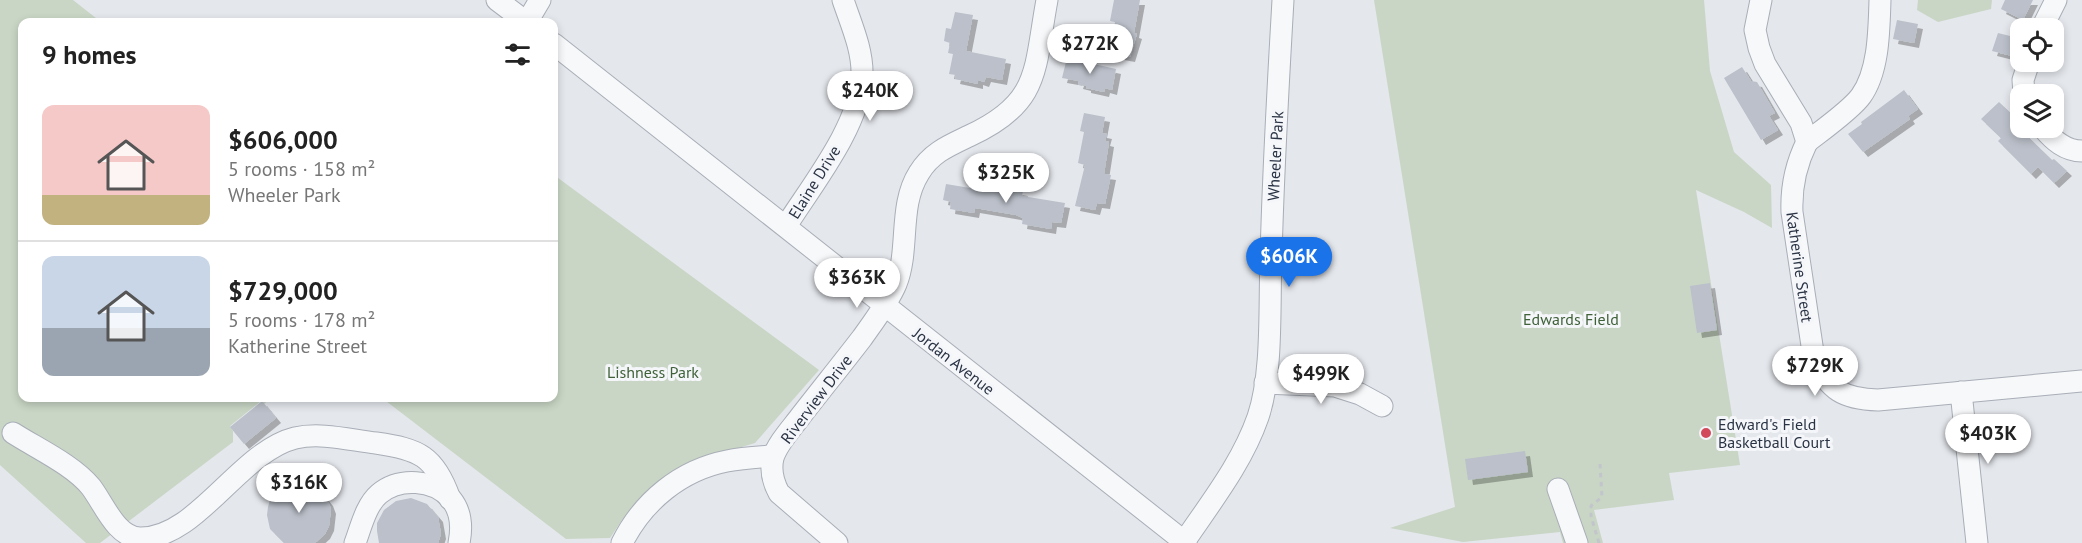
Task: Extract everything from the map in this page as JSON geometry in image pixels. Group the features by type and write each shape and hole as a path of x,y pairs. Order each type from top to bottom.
{"street":[{"path":"497,0 522,18"},
{"path":"529,18 540,0"},
{"name":"Elaine Drive","path":"786,226 839,144 859,94 862,75 860,57 843,0"},
{"name":"Riverview Drive","path":"837,543 779,493 773,482 771,470 773,456 862,337 896,284 900,269 906,213 917,175 939,150 992,125 1015,107 1024,94 1037,60 1047,0"},
{"name":"Wheeler Park","path":"1185,542 1244,449 1259,414 1265,383 1283,0"},
{"path":"1761,0 1755,30 1759,48 1801,123 1807,142 1860,98 1869,84 1876,48 1880,0"},
{"path":"2047,18 2056,0"},
{"name":"Jordan Avenue","path":"558,47 1185,542"},
{"path":"2052,138 2062,146 2082,151"},
{"name":"Katherine Street","path":"1807,142 1801,154 1791,192 1792,212 1814,359 1822,376 1834,389 1863,400 1878,400 2082,381"},
{"path":"1265,383 1335,386 1360,394 1382,406"},
{"path":"1961,392 1977,543"},
{"path":"13,433 82,476 102,501 121,531 133,537 153,537 172,529 276,445 295,438 319,436 401,447 418,453 443,477 456,509 461,536"},
{"path":"622,543 651,501 675,482 720,462 773,456"},
{"path":"355,543 369,507 378,495 391,486 407,482 425,484 438,489 450,499"},
{"path":"1558,489 1577,543"}],"path":[{"path":"1599,543 1591,516 1591,506 1602,497 1600,464"}],"green space":[{"path":"0,0 73,0 96,18 18,18 18,402 260,402 230,426 233,431 233,442 100,543 86,543 0,465"},
{"name":"Edwards Field","path":"1374,0 1704,0 1710,71 1734,152 1771,185 1772,228 1696,190 1740,465 1669,473 1674,500 1594,510 1603,543 1563,543 1560,532 1463,542 1390,528 1455,507"},
{"path":"1918,0 1992,0 1991,9 1938,22 1917,10"},
{"name":"Lishness Park","path":"558,178 819,370 755,443 705,458 636,508 622,520 610,538 566,539 387,402 558,402"}],"building":[{"path":"1114,0 1140,0 1134,33 1137,34 1130,57 1109,53 1115,22 1110,21"},
{"path":"2005,0 2033,0 2024,18 2019,18 2001,9"},
{"path":"955,12 973,15 966,51 1006,59 1002,80 986,77 984,82 978,80 978,84 955,79 956,75 949,74 953,54 948,53 950,43 944,41 946,28 951,29"},
{"path":"1897,20 1918,24 1914,43 1893,39"},
{"path":"1998,33 2010,36 2010,56 1992,51"},
{"path":"1067,58 1116,69 1112,90 1105,88 1104,92 1086,88 1078,84 1079,81 1062,78"},
{"path":"1742,67 1751,81 1757,82 1775,113 1769,116 1778,130 1761,140 1724,78"},
{"path":"1904,90 1918,109 1908,116 1910,119 1863,152 1848,134"},
{"path":"1999,102 2010,112 2010,138 2029,138 2067,171 2054,183 2038,167 2031,174 1998,141 2001,138 1981,119"},
{"path":"1084,113 1105,117 1102,133 1107,134 1105,141 1109,142 1104,174 1111,175 1105,204 1097,203 1095,210 1075,206 1085,165 1078,163 1084,132 1080,131"},
{"path":"946,184 988,191 989,185 1023,191 1022,196 1065,203 1061,223 1052,222 1051,229 1022,224 1023,218 1016,215 975,208 974,213 950,209 951,202 943,200"},
{"path":"1710,283 1717,330 1697,333 1690,286"},
{"path":"261,402 276,418 244,444 230,427"},
{"path":"1525,451 1528,472 1468,480 1465,459"},
{"path":"301,482 317,488 328,501 331,509 329,526 325,534 315,543 284,543 270,529 268,507 270,500 280,489"},
{"path":"411,498 427,504 438,517 441,534 438,543 379,543 377,523 384,510 396,501"}],"place":[{"name":"Edward's Field Basketball Court","path":"1706,433"}]}
